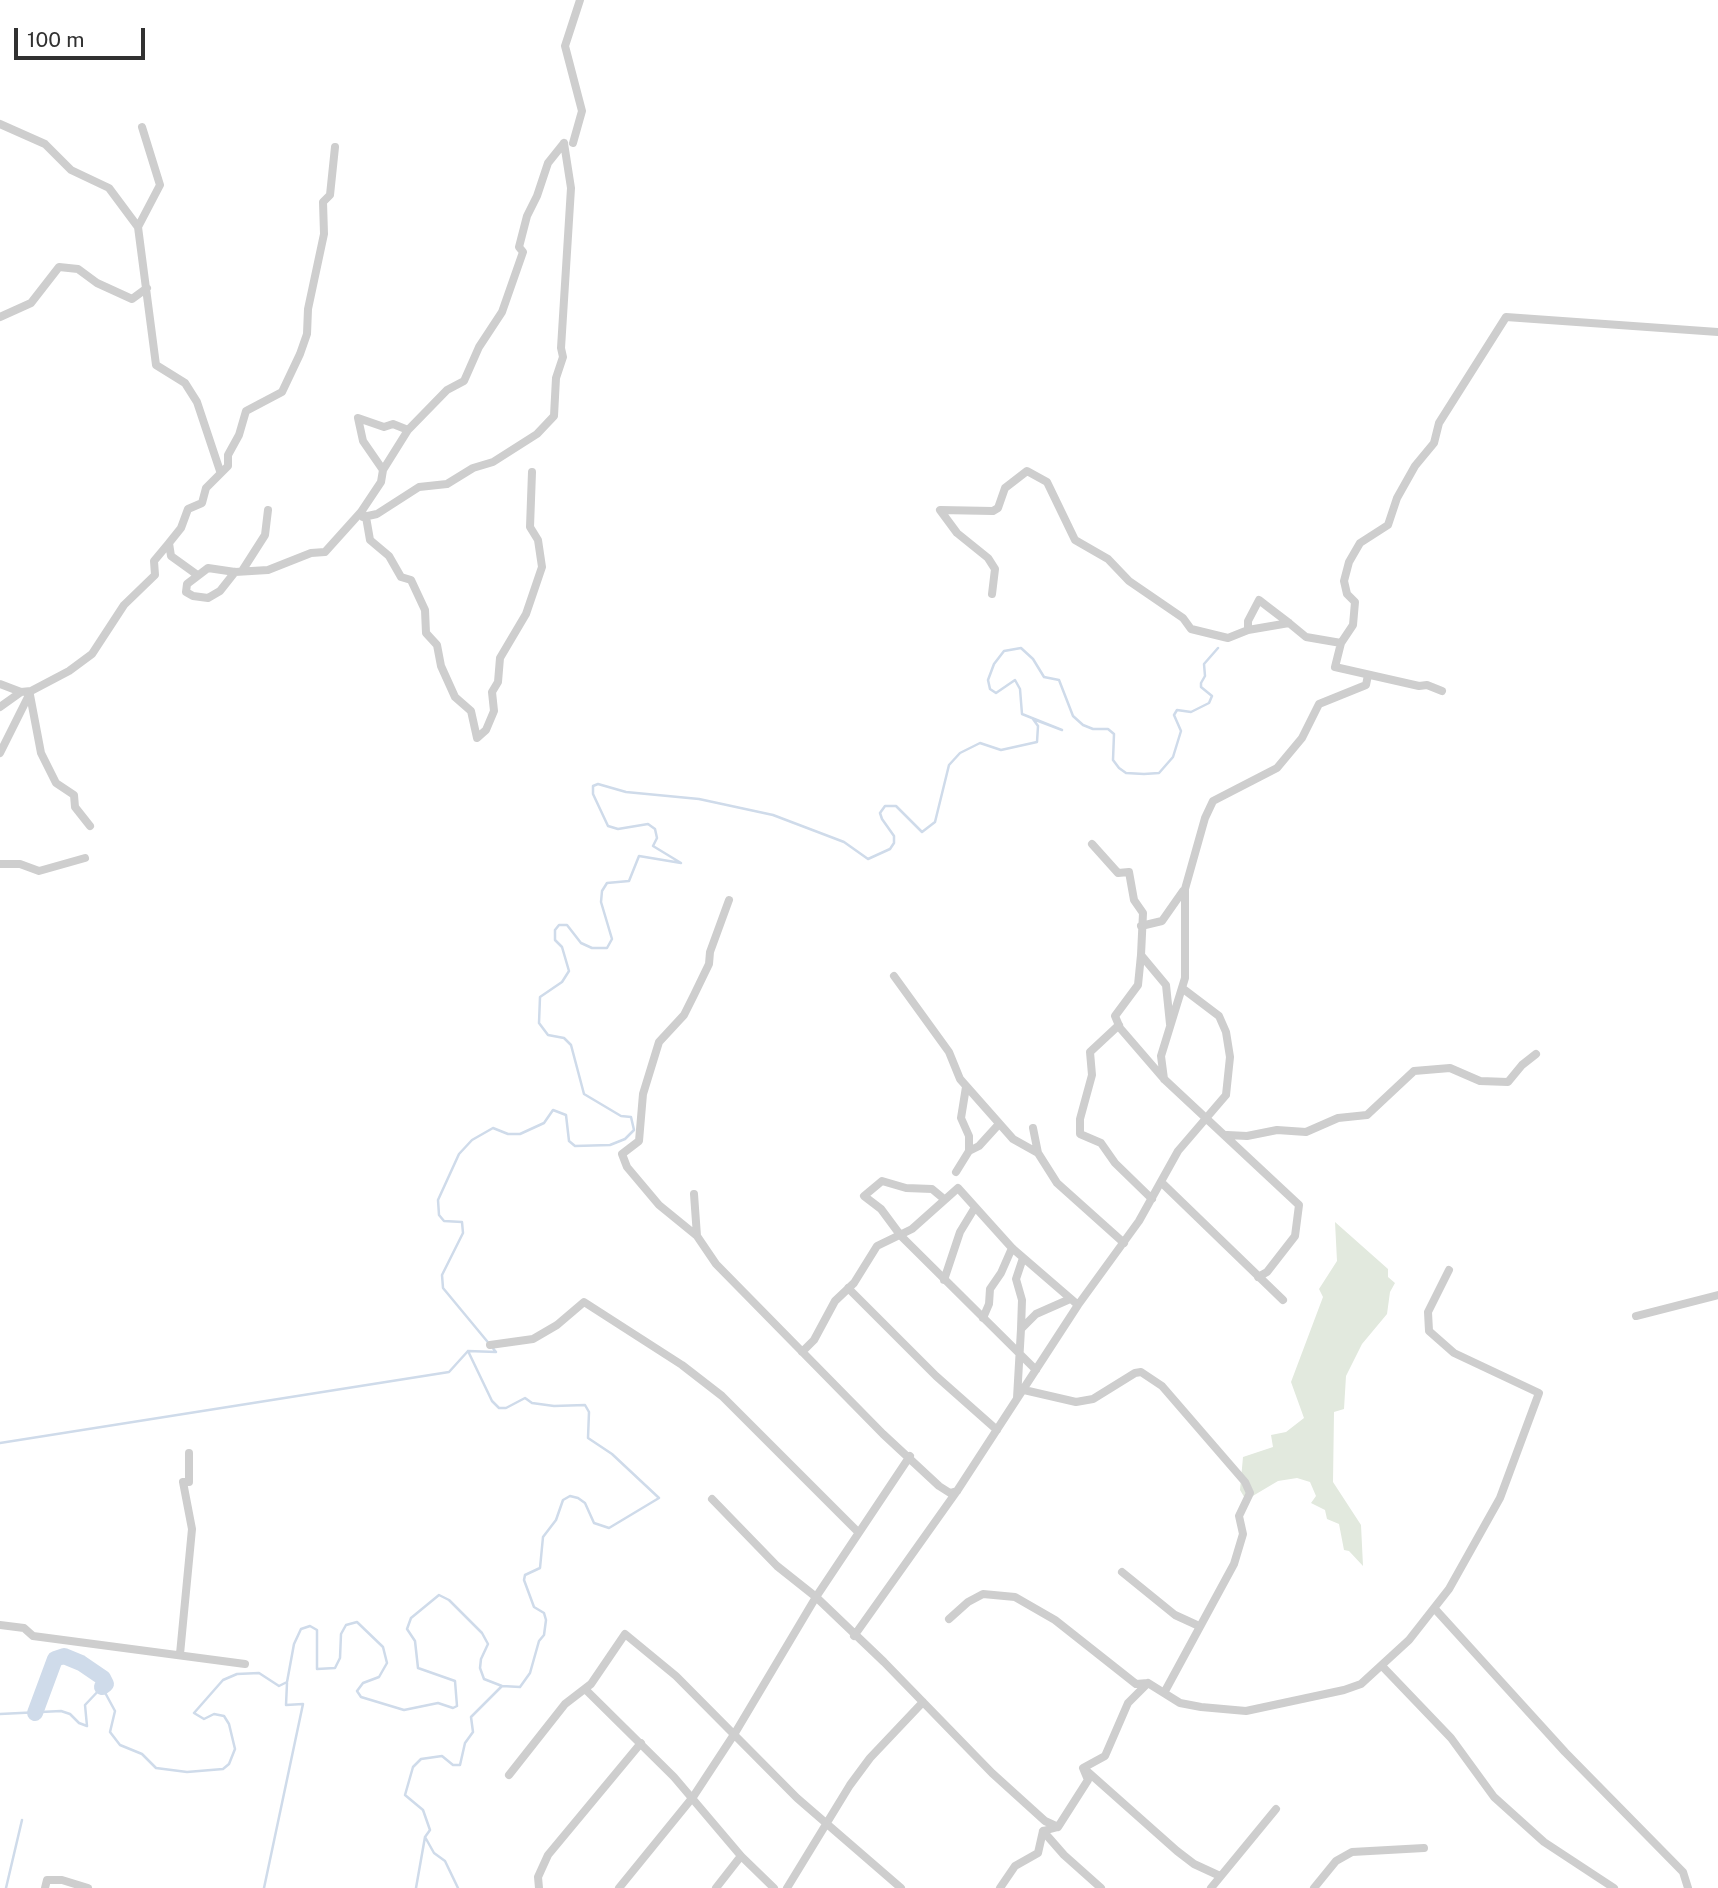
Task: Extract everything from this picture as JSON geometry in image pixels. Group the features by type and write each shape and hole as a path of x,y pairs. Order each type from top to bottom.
{"street":[{"path":"573,143 582,111 565,46 580,0"},
{"path":"0,124 45,144 71,170 109,188 138,227 156,365 185,383 220,471"},
{"path":"138,227 160,185 142,127"},
{"path":"268,510 265,535 239,571 220,591 208,598 186,592 187,584 196,574 208,568 239,571 268,570 311,553 325,552 361,515 382,482 383,470 408,429 447,390 464,381 475,362 479,347 502,312 504,300 512,287 523,252 519,247 530,206 537,197 548,163 564,143 571,199 561,348 563,357 556,378 554,416 537,434 493,462 473,468 447,484 419,486 377,514 361,515"},
{"path":"0,707 69,671 92,654 124,605 155,575 154,561 181,528 188,509 202,503 206,488 220,471 228,466 228,455 239,435 246,411 282,392 307,334 308,309 324,234 323,202 330,195 335,147"},
{"path":"0,317 32,303 59,267 78,269 97,283 132,299 147,288"},
{"path":"1442,691 1427,685 1419,687 1335,667 1341,643 1353,625 1356,602 1348,594 1344,582 1349,562 1360,542 1388,525 1397,498 1415,466 1434,443 1439,424 1506,317 1718,332"},
{"path":"383,470 363,441 358,418 384,427 393,424 408,429"},
{"path":"992,594 995,569 988,558 957,533 940,510 993,511 998,508 1004,488 1027,471 1047,482 1075,540 1108,559 1129,581 1182,618 1191,629 1228,638 1248,630 1289,623"},
{"path":"361,515 369,540 389,556 401,577 411,580 425,610 426,633 437,645 441,666 455,697 471,711 476,742 486,730 494,711 492,692 498,681 500,658 526,614 542,567 538,540 530,527 532,472"},
{"path":"169,543 171,556 196,574"},
{"path":"1248,630 1248,621 1259,600 1306,637 1341,643"},
{"path":"1164,1079 1161,1056 1182,988 1186,961 1185,889 1205,818 1213,802 1277,768 1302,738 1319,704 1366,685 1368,675"},
{"path":"0,684 27,693"},
{"path":"0,753 27,693"},
{"path":"27,693 41,752 56,783 74,795 75,807 90,826"},
{"path":"1092,844 1118,873 1129,872 1134,900 1143,914 1138,985 1115,1016 1119,1025 1164,1079 1299,1205 1296,1236 1267,1272 1258,1277"},
{"path":"0,864 20,864 40,871 85,858"},
{"path":"1141,926 1162,921 1185,889"},
{"path":"729,900 710,953 709,964 694,995 684,1015 659,1042 643,1094 639,1141 622,1153 627,1167 659,1205 697,1237 716,1264 869,1421 910,1456 939,1486 950,1493 957,1491"},
{"path":"1141,955 1166,985 1170,1024"},
{"path":"894,976 949,1052 966,1087 1013,1139 1038,1153"},
{"path":"854,1636 957,1491 1078,1305 1124,1243 1152,1199 1164,1171 1188,1137 1208,1119 1226,1095 1230,1057 1226,1032 1219,1016 1182,988"},
{"path":"1119,1025 1090,1052 1092,1075 1080,1119 1080,1134 1101,1143 1115,1163 1152,1199"},
{"path":"1227,1135 1247,1136 1277,1130 1306,1132 1338,1118 1367,1115 1414,1071 1450,1068 1480,1081 1508,1082 1522,1065 1536,1055"},
{"path":"966,1087 961,1118 969,1136 969,1151"},
{"path":"956,1172 969,1151 979,1146 999,1124"},
{"path":"1033,1128 1038,1153 1057,1183 1124,1243"},
{"path":"944,1199 932,1189 906,1188 882,1181 864,1196 881,1209 901,1236 1036,1370"},
{"path":"1161,1182 1283,1300"},
{"path":"802,1352 814,1340 835,1301 877,1246 901,1236 958,1188 974,1209 1012,1248 1078,1305"},
{"path":"694,1194 697,1237"},
{"path":"944,1280 960,1232 974,1209"},
{"path":"983,1318 989,1304 990,1289 1002,1273 1012,1248"},
{"path":"1017,1401 1022,1300 1016,1279 1023,1258"},
{"path":"949,1619 968,1602 983,1594 1015,1597 1055,1620 1136,1684 1148,1683 1180,1703 1246,1711 1361,1684 1383,1667 1435,1609 1500,1498 1539,1393 1454,1353 1429,1331 1428,1312 1449,1270"},
{"path":"848,1287 928,1368 997,1430"},
{"path":"1636,1316 1718,1295"},
{"path":"1021,1329 1036,1314 1070,1299"},
{"path":"490,1345 533,1339 557,1325 584,1303 681,1365 722,1396 858,1532"},
{"path":"1024,1390 1076,1402 1093,1399 1140,1372 1161,1386 1235,1467 1250,1493 1239,1516 1242,1534 1234,1564 1164,1693"},
{"path":"180,1654 192,1529 183,1482 188,1482 188,1453"},
{"path":"619,1888 693,1797 735,1733 816,1597 910,1456"},
{"path":"712,1499 777,1566 816,1597 992,1773 1045,1821 1058,1827"},
{"path":"1122,1572 1175,1615 1199,1626"},
{"path":"1435,1609 1565,1752 1683,1872 1688,1888"},
{"path":"0,1625 24,1628 33,1636 245,1664"},
{"path":"509,1775 565,1704 585,1689 625,1634 659,1659 826,1823 901,1888"},
{"path":"1383,1667 1451,1738 1494,1797 1544,1842 1614,1888"},
{"path":"1083,1768 1105,1756 1128,1703 1148,1683"},
{"path":"585,1689 693,1797 741,1856 774,1888"},
{"path":"787,1888 826,1823 870,1758 923,1702"},
{"path":"539,1888 538,1877 548,1855 640,1743"},
{"path":"1043,1831 1058,1827 1088,1780 1083,1768"},
{"path":"1083,1768 1177,1852 1194,1864 1220,1876"},
{"path":"1211,1888 1276,1809"},
{"path":"1000,1888 1015,1866 1038,1853 1043,1831"},
{"path":"1043,1831 1064,1855 1101,1888"},
{"path":"1314,1888 1336,1861 1352,1852 1424,1848"},
{"path":"716,1888 741,1856"},
{"path":"45,1888 47,1880 62,1880 88,1888"}],"shaded area":[{"path":"1335,1222 1388,1269 1388,1277 1395,1283 1390,1292 1387,1314 1362,1344 1346,1376 1344,1409 1334,1412 1333,1482 1361,1525 1363,1566 1349,1551 1344,1550 1339,1524 1327,1519 1325,1510 1311,1503 1316,1496 1310,1482 1297,1478 1278,1481 1246,1500 1240,1490 1243,1457 1273,1447 1271,1435 1286,1432 1304,1418 1291,1382 1323,1297 1319,1289 1337,1261"}],"waterway":[{"path":"0,1714 61,1711 87,1726 85,1705 102,1687 115,1711 110,1732 120,1745 142,1754 156,1768 187,1772 223,1769 229,1764 235,1749 229,1724 224,1716 214,1714 204,1719 194,1713 223,1680 237,1674 259,1673 279,1686 287,1682 294,1644 301,1629 310,1626 317,1630 317,1669 335,1668 340,1658 341,1634 346,1625 357,1622 383,1647 387,1663 379,1677 363,1683 357,1691 361,1697 404,1710 438,1703 453,1708 457,1706 455,1681 418,1668 415,1641 407,1629 411,1618 439,1595 449,1600 482,1633 488,1644 481,1659 480,1668 484,1679 502,1686 520,1687 530,1673 539,1641 544,1635 546,1620 544,1613 534,1607 524,1580 525,1575 540,1568 543,1537 556,1520 563,1500 570,1496 578,1498 585,1503 594,1523 609,1528 659,1498 612,1454 588,1438 589,1412 585,1405 554,1406 532,1403 525,1398 506,1408 499,1408 492,1401 468,1351 496,1352 443,1288 442,1275 463,1233 462,1222 444,1221 439,1215 438,1200 459,1154 472,1140 493,1128 508,1134 520,1134 544,1123 553,1110 566,1115 569,1141 575,1146 610,1145 625,1139 634,1130 631,1117 621,1116 584,1094 571,1045 564,1038 548,1035 539,1023 540,997 562,982 569,971 562,947 555,940 555,930 559,925 567,925 581,943 592,948 607,948 612,939 601,902 602,891 607,883 629,881 639,856 681,863 653,846 657,838 655,829 648,824 618,829 608,826 593,794 593,786 598,784 626,792 699,799 773,815 844,842 868,859 890,849 894,843 894,836 880,813 885,806 896,806 922,832 935,822 949,765 960,753 980,743 1001,750 1037,742 1038,726 1033,719 1062,730 1022,714 1020,689 1015,680 996,693 990,689 988,680 994,664 1004,651 1021,648 1033,659 1044,677 1059,680 1073,716 1083,725 1093,729 1108,729 1114,734 1113,760 1119,768 1126,773 1144,774 1159,773 1173,757 1181,731 1174,715 1177,710 1191,712 1209,703 1212,696 1201,687 1205,676 1204,664 1218,648"},
{"path":"0,1443 449,1372 468,1351"},
{"path":"35,1713 55,1659 64,1656 81,1663 103,1678 106,1684 102,1687"},
{"path":"264,1888 303,1704 286,1705 287,1683"},
{"path":"458,1888 445,1861 434,1853 425,1837 430,1830 423,1810 405,1795 413,1767 421,1759 442,1756 453,1765 460,1765 465,1743 473,1732 471,1717 502,1686"},
{"path":"6,1888 22,1820"},
{"path":"416,1888 425,1837"}]}
